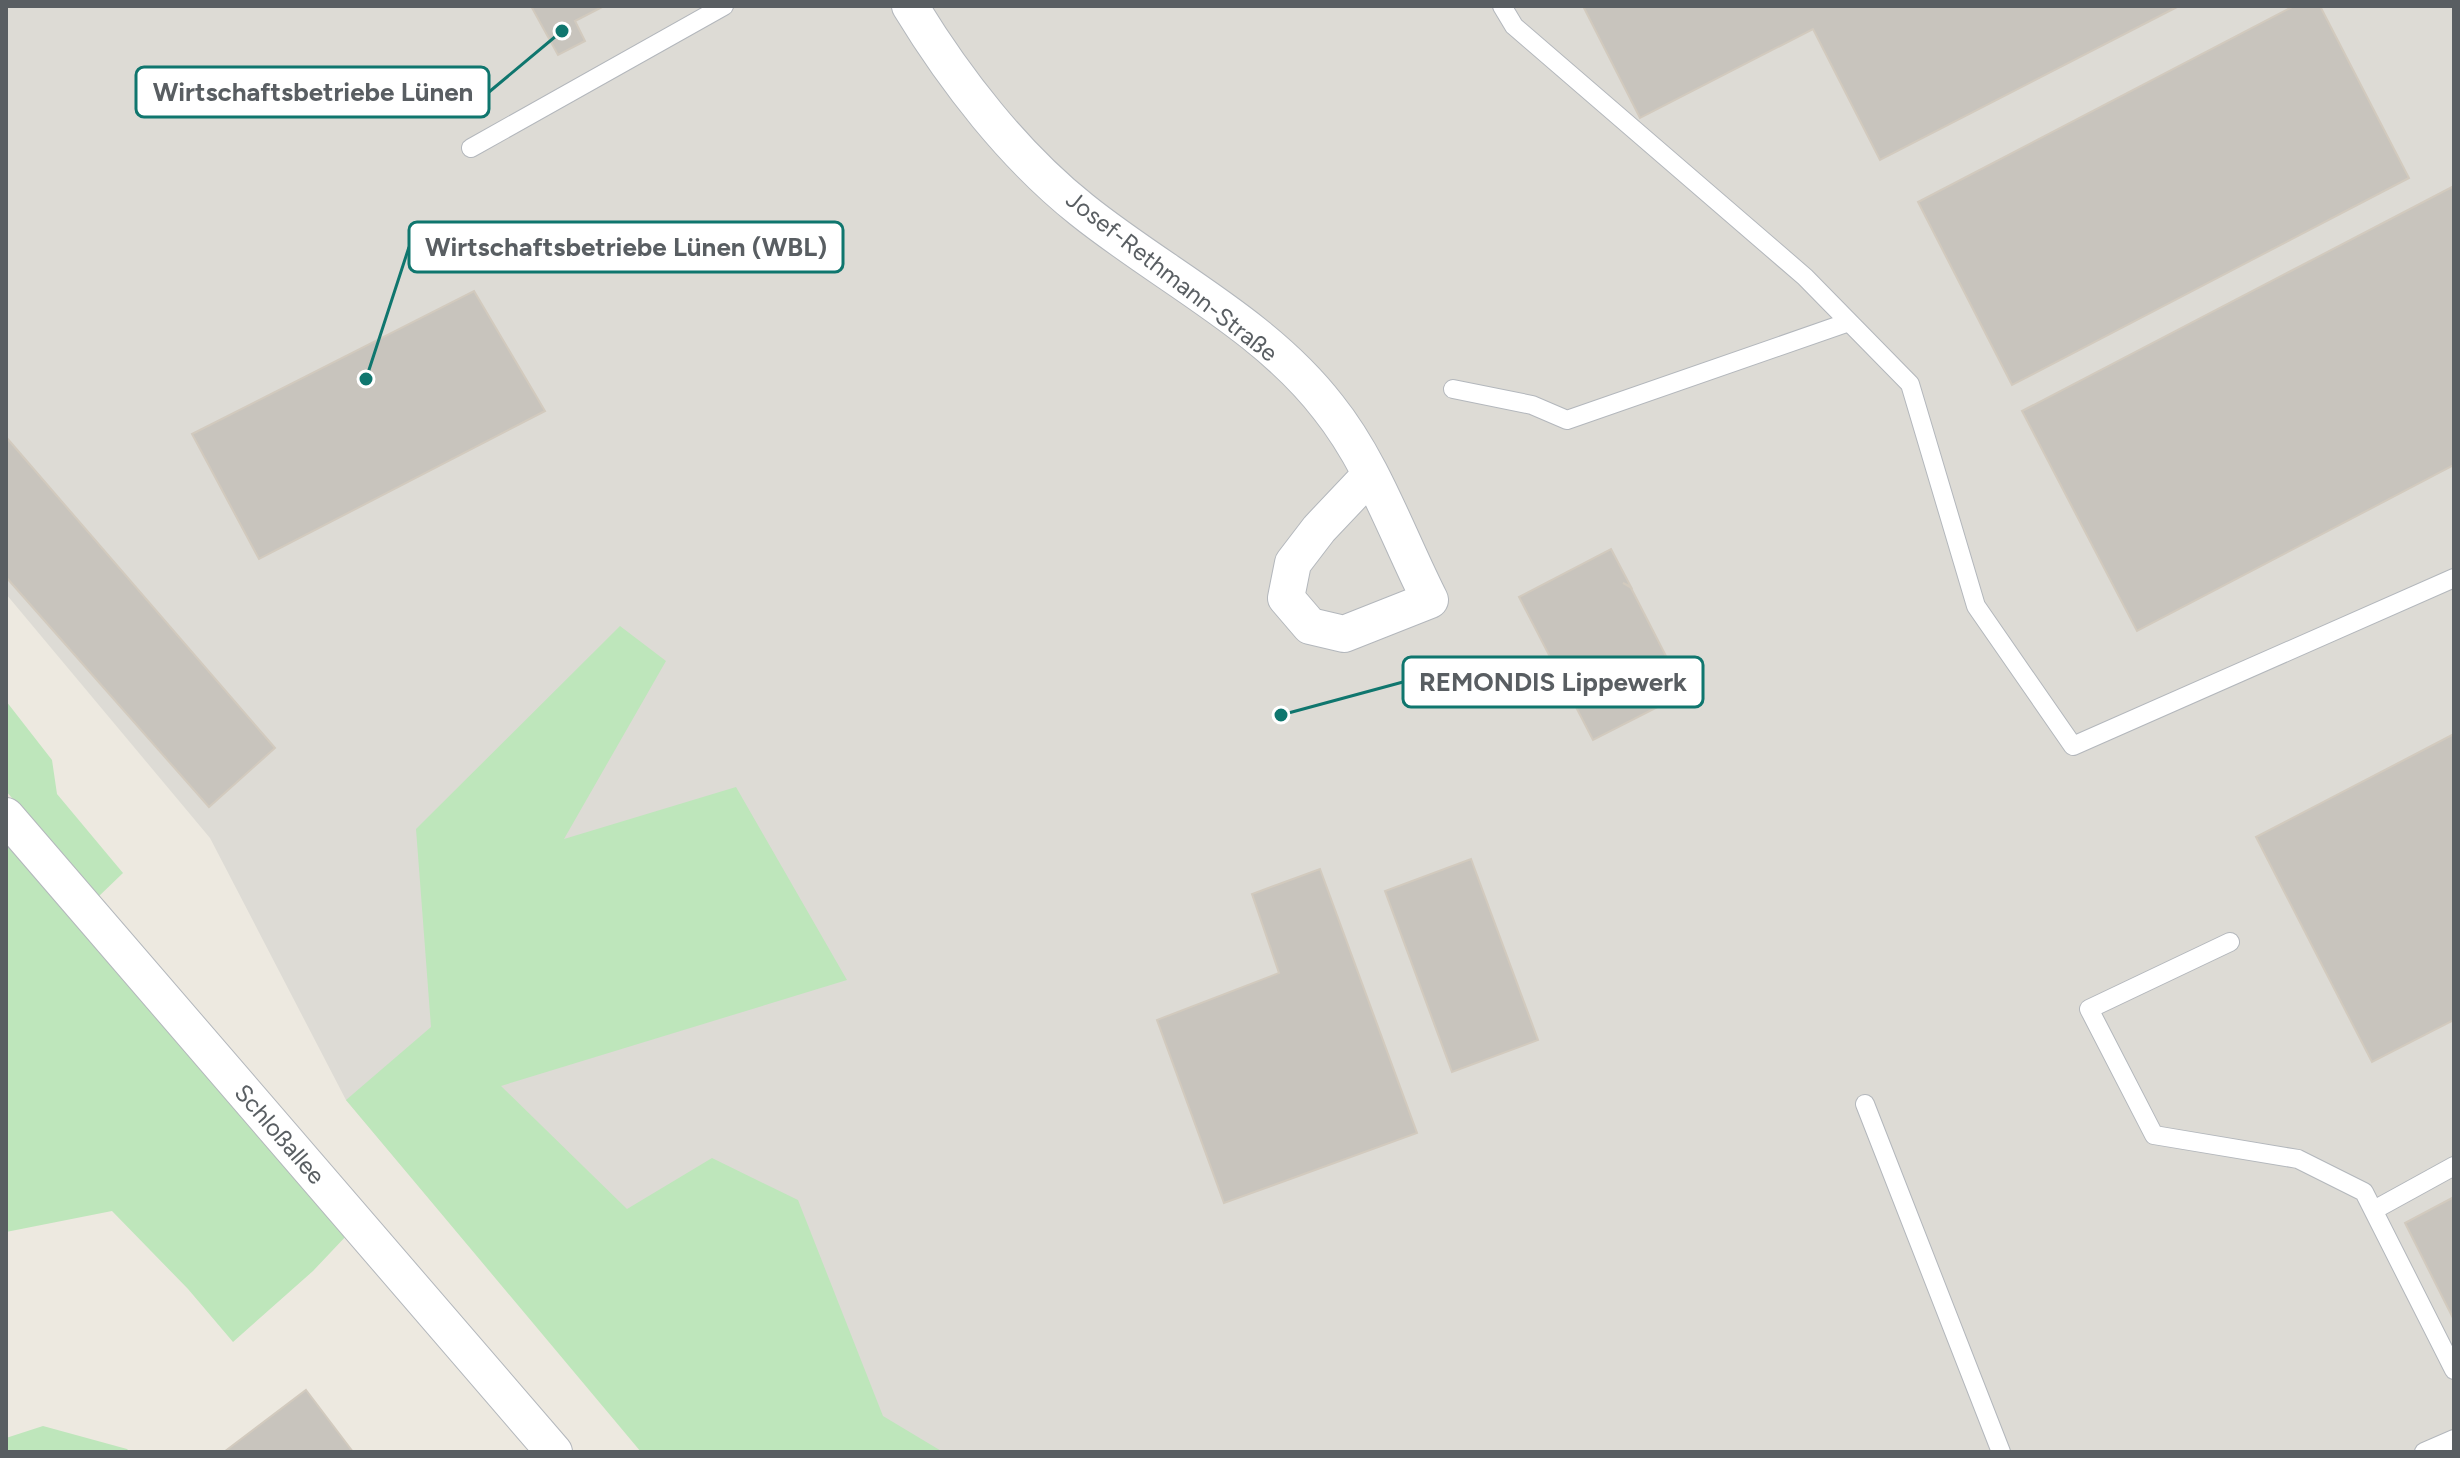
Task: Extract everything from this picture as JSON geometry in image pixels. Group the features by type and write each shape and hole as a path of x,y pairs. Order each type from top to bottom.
{"street":[{"name":"Josef-Rethmann-Straße","path":"910,6 935,48 1019,151 1080,209 1264,342 1328,406 1370,475 1430,600 1344,634 1310,626 1286,598 1293,563 1319,529 1370,475"},
{"name":"Schloßallee","path":"6,816 554,1452"}],"lane":[{"path":"471,148 724,6"},
{"path":"1502,6 1514,26 1805,277 1910,384 1976,606 2073,746 2454,578"},
{"path":"1453,389 1532,405 1567,420 1849,322"},
{"path":"2230,942 2089,1009 2154,1135 2298,1159 2364,1192 2454,1370"},
{"path":"1865,1104 2001,1452"},
{"path":"2374,1210 2454,1166"},
{"path":"2424,1452 2454,1439"}],"shaded area":[{"path":"6,6 2454,6 2454,1452 643,1452 346,1100 210,838 6,594"}],"green space":[{"path":"620,626 666,661 564,839 736,787 847,980 501,1086 627,1209 712,1158 798,1200 883,1416 943,1452 641,1452 346,1100 431,1027 416,829"},
{"path":"6,701 52,760 57,794 123,873 97,898 6,791"},
{"path":"6,837 348,1234 313,1271 233,1342 188,1289 112,1211 6,1232"},
{"path":"43,1426 130,1452 6,1452 6,1438"}],"building":[{"path":"531,6 604,6 575,21 585,41 558,55"},
{"path":"1583,6 2179,6 1880,160 1813,29 1640,118"},
{"path":"2294,6 2320,6 2409,178 2012,385 1918,202"},
{"path":"2454,186 2454,465 2137,631 2022,411"},
{"path":"474,291 545,411 259,559 192,434"},
{"path":"6,437 275,748 209,807 6,577"},
{"path":"1611,549 1631,587 1623,583 1631,588 1685,693 1593,740 1519,597"},
{"path":"2454,734 2454,1020 2372,1062 2256,837"},
{"path":"1471,859 1538,1040 1452,1072 1385,891"},
{"path":"1320,869 1417,1133 1224,1203 1157,1020 1279,973 1252,894"},
{"path":"2454,1197 2454,1320 2405,1223"},
{"path":"306,1390 353,1452 224,1452"}],"place":[{"name":"Wirtschaftsbetriebe Lünen","path":"562,31"},
{"name":"Wirtschaftsbetriebe Lünen (WBL)","path":"366,379"},
{"name":"REMONDIS Lippewerk","path":"1281,715"}]}
